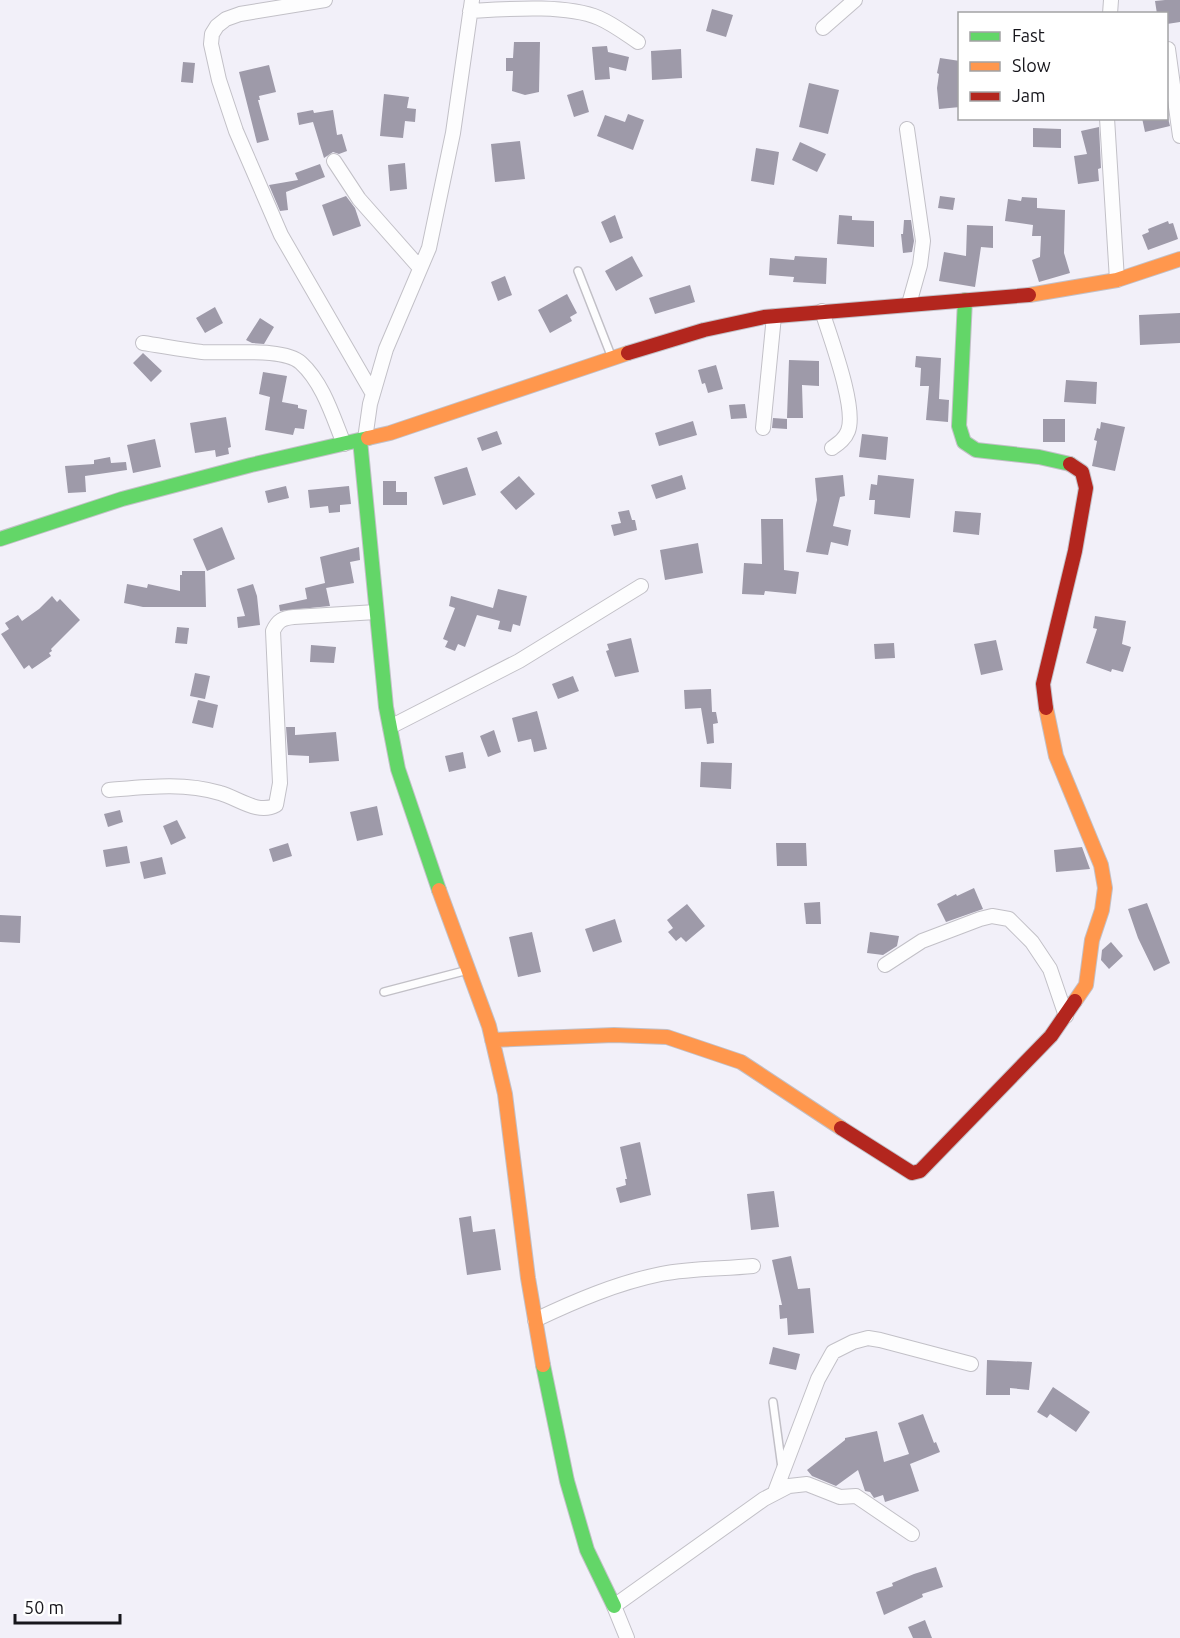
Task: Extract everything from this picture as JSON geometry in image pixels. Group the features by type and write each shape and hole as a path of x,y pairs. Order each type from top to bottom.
{"street":[{"path":"325,0 240,14 226,19 212,34 211,44 219,80 237,131 281,235 373,394"},
{"path":"823,28 855,0"},
{"path":"627,1638 587,1550 567,1481 535,1320 505,1094 492,1040 470,970 418,832 398,769 386,707 362,439 386,349 429,248 453,133 471,5 564,10 599,18 639,42"},
{"path":"1168,49 1180,136"},
{"path":"1107,120 1117,280"},
{"path":"907,129 923,241 920,265 909,304"},
{"path":"334,161 360,199 420,268"},
{"path":"0,539 122,499 401,429 612,358 704,330 774,316 1016,297 1117,280 1180,259"},
{"path":"492,1040 614,1035 668,1037 741,1062 879,1154 912,1173 920,1171 932,1160 1050,1036 1086,985 1092,940 1102,910 1105,888 1101,865 1056,756 1047,721 1043,684 1075,551 1086,488 1085,478 1080,469 1041,456 980,450 968,447 964,442 959,432 959,419 965,300"},
{"path":"822,311 844,385 850,414 849,429 844,439 832,448"},
{"path":"763,428 774,316"},
{"path":"143,343 204,352 284,354 300,361 312,375 327,403 344,444"},
{"path":"390,727 519,661 641,586"},
{"path":"109,789 179,786 219,792 259,809 269,809 276,805 280,783 273,631 277,622 294,617 376,612"},
{"path":"885,965 922,941 980,919 992,916 1010,919 1032,942 1050,969 1066,1016"},
{"path":"535,1320 573,1302 662,1274 753,1266"},
{"path":"775,1492 818,1379 833,1352 853,1342 868,1338 970,1364"},
{"path":"614,1606 775,1492 789,1486 807,1484 817,1490 840,1497 856,1496 912,1534"}],"lane":[{"path":"578,271 612,358"},
{"path":"384,992 470,970"},
{"path":"773,1402 782,1473"}],"building":[{"path":"1180,0 1180,22 1168,24 1168,12 1157,12 1155,1"},
{"path":"712,9 733,15 726,37 706,31"},
{"path":"514,42 540,42 539,92 525,95 512,91 513,71 506,71 506,58 513,58"},
{"path":"607,46 608,52 629,57 626,71 609,67 610,79 595,80 592,47"},
{"path":"681,49 682,78 652,80 651,51"},
{"path":"940,58 958,61 958,107 939,109 937,88 939,74 937,73"},
{"path":"183,62 195,63 193,83 181,82"},
{"path":"269,65 276,92 259,96 260,100 258,100 269,140 257,143 239,72"},
{"path":"809,83 839,90 828,134 799,127"},
{"path":"583,90 589,112 574,117 567,95"},
{"path":"384,94 409,97 407,108 416,109 415,122 405,121 403,138 380,136"},
{"path":"313,110 314,113 333,110 337,135 342,134 347,151 339,154 333,152 324,158 313,122 299,125 297,113"},
{"path":"628,114 644,120 633,150 597,136 605,115 625,122"},
{"path":"1168,118 1170,126 1145,132 1142,120 1168,120"},
{"path":"1099,127 1101,168 1098,169 1099,181 1078,184 1074,156 1087,154 1081,131"},
{"path":"1033,128 1061,129 1061,148 1033,147"},
{"path":"520,141 525,179 495,182 491,144"},
{"path":"800,142 826,154 817,172 792,160"},
{"path":"756,148 779,152 774,185 751,181"},
{"path":"405,163 407,189 390,191 388,165"},
{"path":"320,164 325,177 286,192 288,210 280,211 269,185 298,180 295,173"},
{"path":"346,196 355,208 361,226 333,236 322,205"},
{"path":"940,196 955,198 953,210 938,208"},
{"path":"1022,197 1037,198 1037,208 1065,210 1064,253 1070,273 1039,282 1032,260 1040,257 1041,236 1032,236 1033,225 1005,221 1008,199 1021,201"},
{"path":"615,215 623,238 610,243 601,222"},
{"path":"839,215 852,216 852,220 874,221 874,247 837,244"},
{"path":"904,220 911,220 914,241 912,252 903,253 901,234 903,234"},
{"path":"1168,221 1169,224 1173,223 1178,239 1148,250 1142,235 1149,232 1148,229"},
{"path":"967,225 993,226 993,248 981,247 975,287 939,281 944,252 966,256"},
{"path":"632,256 643,276 616,291 605,271"},
{"path":"795,256 827,258 826,284 793,282 794,277 769,275 770,258 794,260"},
{"path":"505,276 512,295 498,301 491,282"},
{"path":"690,285 695,302 655,314 649,298"},
{"path":"567,294 577,313 570,317 572,321 550,333 538,310"},
{"path":"215,307 223,323 205,333 196,318"},
{"path":"1180,313 1180,343 1140,345 1139,315"},
{"path":"260,318 274,327 264,344 246,340"},
{"path":"143,353 162,371 151,382 133,363"},
{"path":"916,356 941,358 939,399 949,400 948,422 926,420 929,386 920,386 921,368 915,367"},
{"path":"789,360 819,361 819,386 802,385 803,418 787,418"},
{"path":"716,365 723,389 708,393 705,383 702,384 698,370"},
{"path":"263,372 287,376 282,402 298,405 298,408 307,410 304,429 295,428 293,435 265,430 270,397 259,394"},
{"path":"1066,380 1097,382 1096,404 1064,402"},
{"path":"745,404 747,418 731,419 729,405"},
{"path":"226,417 231,447 228,448 229,454 216,457 215,450 195,453 190,423"},
{"path":"773,418 787,419 787,429 772,428"},
{"path":"1043,419 1065,419 1065,442 1043,442"},
{"path":"693,421 697,435 659,446 655,433"},
{"path":"1101,422 1125,427 1115,471 1092,466 1097,441 1094,440"},
{"path":"497,431 502,444 482,451 477,438"},
{"path":"862,434 888,437 886,460 859,457"},
{"path":"155,439 161,467 133,473 127,445"},
{"path":"110,457 111,463 126,462 127,470 85,476 86,492 68,493 65,466 94,464 94,460"},
{"path":"467,467 476,495 443,505 434,477"},
{"path":"682,475 686,489 656,499 651,485"},
{"path":"843,475 845,496 840,497 833,526 851,530 848,546 831,542 828,555 806,552 817,500 815,478"},
{"path":"878,475 914,479 910,518 874,514 875,500 869,500 871,484 877,485"},
{"path":"519,476 535,494 516,510 500,492"},
{"path":"383,481 396,481 396,492 407,492 407,505 383,505"},
{"path":"286,486 289,498 268,503 265,491"},
{"path":"349,486 351,504 340,505 340,512 329,513 328,506 310,508 308,490"},
{"path":"629,510 632,520 635,520 637,530 614,536 611,525 621,523 618,512"},
{"path":"955,511 981,513 979,535 953,532"},
{"path":"761,519 783,519 784,570 799,572 796,594 765,591 764,595 742,594 744,563 762,564"},
{"path":"222,527 235,559 207,571 193,539"},
{"path":"698,543 703,573 665,580 660,550"},
{"path":"359,547 360,560 350,562 354,583 326,588 320,557"},
{"path":"182,571 205,571 206,607 143,607 124,603 127,584 147,588 148,584 180,591"},
{"path":"325,583 330,606 280,611 279,605 307,599 305,588"},
{"path":"253,584 257,596 260,625 238,628 237,617 245,616 237,589"},
{"path":"498,589 527,596 520,626 513,624 511,632 498,629 500,621 477,615 465,647 458,644 455,651 445,647 448,641 443,639 455,608 449,606 451,596 493,608"},
{"path":"52,596 57,602 60,599 80,620 51,649 49,653 51,656 32,669 29,665 24,669 1,634 9,629 5,623 18,615 22,621"},
{"path":"1095,616 1126,621 1122,644 1131,647 1123,672 1112,669 1111,672 1086,663 1097,629 1093,628"},
{"path":"177,627 189,628 187,644 175,643"},
{"path":"631,638 639,672 615,677 606,651 609,650 607,644"},
{"path":"996,640 1003,670 981,675 974,644"},
{"path":"894,643 895,658 875,659 874,644"},
{"path":"311,645 336,647 334,663 310,662"},
{"path":"195,673 210,676 205,699 190,696"},
{"path":"573,676 579,691 558,699 552,684"},
{"path":"711,689 712,712 716,712 718,723 713,724 714,743 707,744 701,708 685,709 684,690"},
{"path":"198,700 218,705 213,728 192,723"},
{"path":"537,711 547,749 534,752 531,739 518,742 512,718"},
{"path":"286,727 295,727 295,735 336,732 339,761 309,763 309,756 288,755"},
{"path":"494,730 501,752 488,757 480,736"},
{"path":"463,752 466,768 449,772 445,756"},
{"path":"701,762 732,763 731,789 700,787"},
{"path":"377,806 383,835 357,841 350,812"},
{"path":"120,810 123,822 108,827 104,814"},
{"path":"177,820 186,838 171,845 163,826"},
{"path":"288,843 292,856 273,862 269,849"},
{"path":"776,843 806,843 807,866 777,866"},
{"path":"127,846 130,863 106,867 103,850"},
{"path":"1082,847 1090,869 1056,872 1054,850"},
{"path":"162,857 166,874 144,879 140,862"},
{"path":"974,888 983,909 946,922 937,904"},
{"path":"820,902 821,924 806,924 804,903"},
{"path":"1147,903 1170,963 1154,971 1138,938 1128,909"},
{"path":"687,904 705,926 686,942 681,937 676,941 668,932 673,928 667,920"},
{"path":"0,915 21,916 20,943 0,942"},
{"path":"615,919 622,942 593,952 585,929"},
{"path":"532,932 541,972 518,977 509,937"},
{"path":"870,932 899,936 897,946 883,955 867,953"},
{"path":"1111,942 1123,956 1109,969 1101,960 1102,950"},
{"path":"640,1142 651,1195 620,1203 616,1188 626,1185 625,1179 627,1179 620,1147"},
{"path":"774,1191 779,1227 751,1230 747,1194"},
{"path":"471,1216 473,1232 495,1229 501,1270 467,1275 459,1218"},
{"path":"791,1256 798,1289 810,1288 814,1333 788,1335 787,1318 780,1319 779,1305 782,1305 772,1260"},
{"path":"773,1347 800,1354 796,1370 769,1364"},
{"path":"987,1360 1032,1362 1029,1390 1010,1388 1010,1395 986,1395"},
{"path":"1053,1387 1090,1412 1076,1432 1050,1414 1047,1418 1037,1412"},
{"path":"923,1414 934,1443 936,1442 940,1452 910,1464 919,1491 885,1502 883,1495 874,1498 870,1492 865,1491 858,1470 836,1486 812,1476 807,1470 845,1438 877,1431 884,1462 909,1454 898,1423"},
{"path":"936,1567 943,1587 922,1594 923,1597 884,1615 876,1592 893,1586 892,1583"},
{"path":"925,1620 932,1638 913,1638 908,1627"}],"traffic: fast":[{"path":"965,300 959,426 964,442 976,450 1039,457 1070,464"},
{"path":"0,539 122,499 251,465 368,438"},
{"path":"360,440 386,707 398,769 439,890"},
{"path":"543,1365 567,1481 587,1550 614,1606"}],"traffic: slow":[{"path":"1029,295 1117,280 1180,259"},
{"path":"368,438 390,433 628,353"},
{"path":"1046,708 1056,756 1101,865 1105,888 1102,910 1092,940 1086,985 1075,1001"},
{"path":"439,890 489,1026 505,1094 528,1278 543,1365"},
{"path":"492,1040 614,1035 667,1037 741,1062 841,1128"}],"traffic: jam":[{"path":"628,353 704,330 764,317 1029,295"},
{"path":"1046,708 1043,684 1075,551 1086,488 1082,472 1070,464"},
{"path":"841,1128 912,1173 920,1171 1051,1036 1075,1001"}]}
